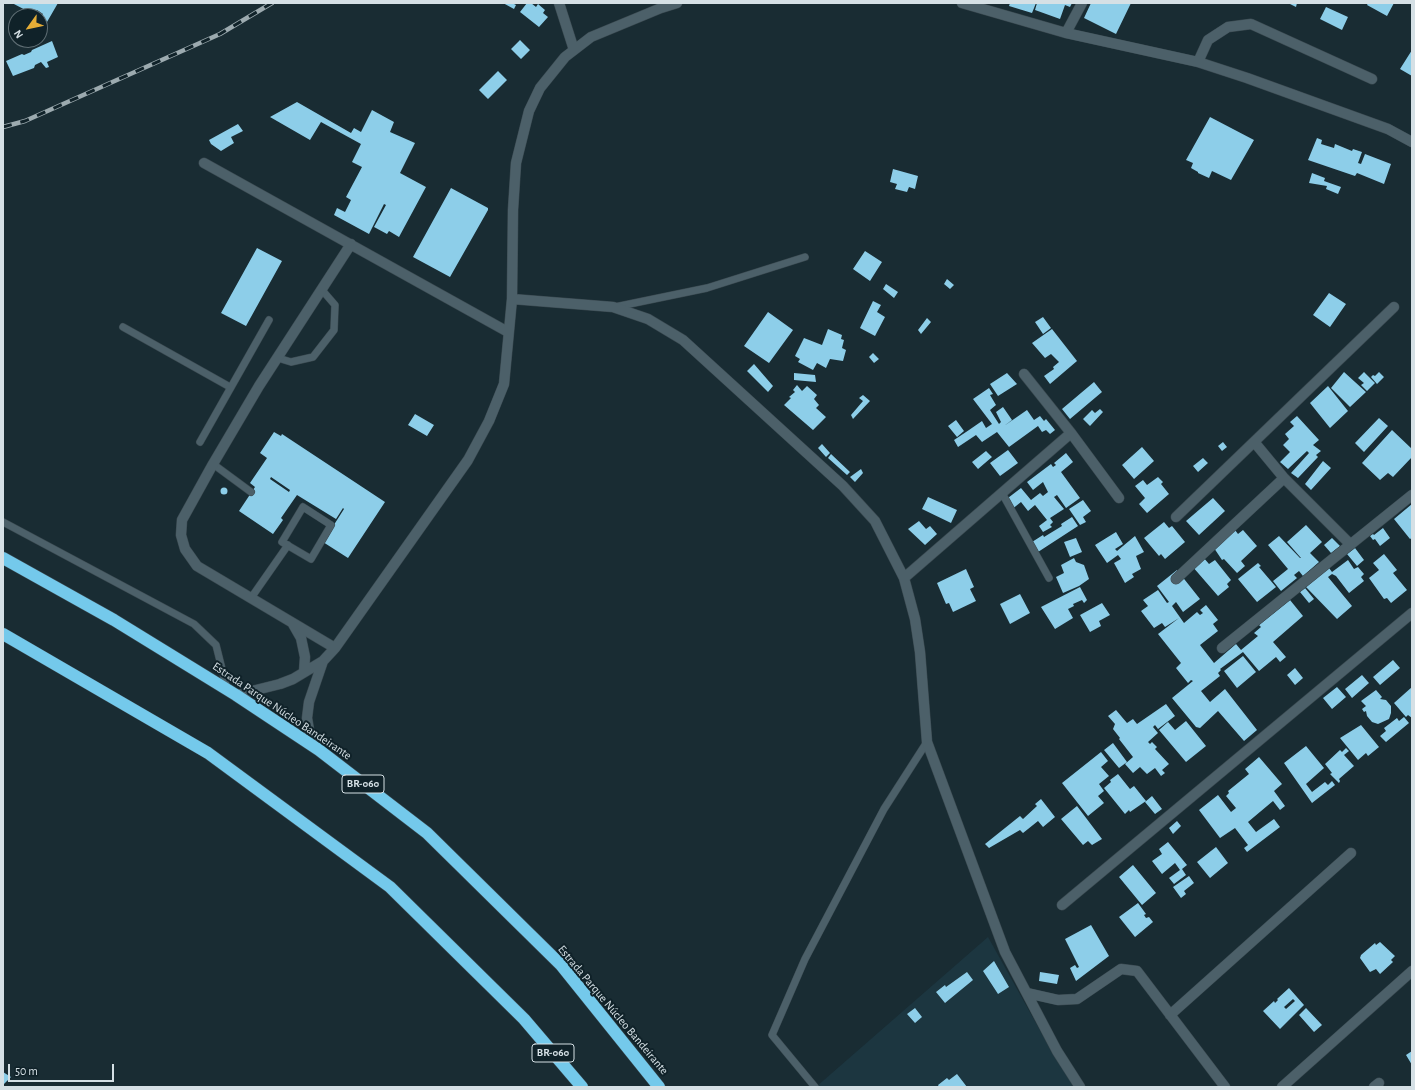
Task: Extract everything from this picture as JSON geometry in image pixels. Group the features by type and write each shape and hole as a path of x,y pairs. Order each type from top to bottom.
{"highway":[{"name":"Estrada Parque Núcleo Bandeirante","path":"3,558 114,620 232,692 318,750 427,833 560,966 659,1087"},
{"name":"BR-060","path":"3,634 208,753 390,888 524,1019 582,1087"}],"street":[{"path":"559,3 574,50"},
{"path":"232,692 280,684 323,661 335,648 468,460 489,421 504,384 512,299 513,210 516,163 529,111 540,88 564,57 591,37 661,8 677,3"},
{"path":"962,3 1066,33 1198,62 1247,78 1388,129 1412,142"},
{"path":"1066,33 1082,3"},
{"path":"1198,62 1208,40 1228,27 1251,24 1372,79"},
{"path":"204,164 508,332"},
{"path":"335,648 197,566 185,549 181,535 182,520 213,464 278,358 351,244"},
{"path":"512,299 613,308 648,319 684,340 843,486 875,521 904,578 915,619 919,645 927,742 1005,952 1057,1051 1080,1087"},
{"path":"1176,517 1255,443 1394,307"},
{"path":"1024,374 1071,433 1119,498"},
{"path":"904,578 1071,433"},
{"path":"1255,443 1284,478 1350,544"},
{"path":"1176,579 1284,478"},
{"path":"1222,648 1412,495"},
{"path":"1062,905 1412,613"},
{"path":"293,624 301,638 305,657 304,672"},
{"path":"318,750 309,730 307,718 309,702 323,661"},
{"path":"1170,1014 1351,853"},
{"path":"1027,993 1058,1000 1077,999 1121,969 1137,971 1225,1087"},
{"path":"1282,1087 1412,971"}],"lane":[{"path":"613,308 707,288 805,257"},
{"path":"278,358 291,362 313,357 334,330 335,305 322,290"},
{"path":"200,442 269,320"},
{"path":"122,327 230,387"},
{"path":"213,464 251,492"},
{"path":"1002,493 1049,578"},
{"path":"303,508 331,525 310,559 288,545 282,542 303,508"},
{"path":"3,522 194,624 216,645 232,692"},
{"path":"251,598 288,545"},
{"path":"816,1087 772,1035 805,959 884,809 927,742"}],"shaded area":[{"path":"988,937 1051,1050 1074,1087 816,1087"}],"building":[{"path":"12,3 58,3 48,20 48,8 22,8"},
{"path":"503,3 512,3 516,5 514,9"},
{"path":"527,3 531,3 536,7 538,4 545,10 543,13 548,17 539,27 520,12"},
{"path":"1010,3 1036,3 1032,13 1009,6"},
{"path":"1037,3 1072,3 1070,7 1065,5 1060,19 1035,10"},
{"path":"1091,3 1131,3 1116,34 1084,18"},
{"path":"1288,3 1297,3 1296,7"},
{"path":"1368,3 1394,3 1387,16 1367,5"},
{"path":"1326,7 1348,17 1342,30 1320,19"},
{"path":"520,40 530,50 521,59 511,49"},
{"path":"52,41 58,57 47,62 49,67 46,68 41,62 35,65 34,68 13,76 6,61 22,54 24,55 36,48 48,48 48,43"},
{"path":"1412,50 1412,76 1400,69"},
{"path":"498,71 507,80 488,99 479,90"},
{"path":"297,102 351,133 354,128 361,132 372,110 394,122 390,132 415,143 400,173 426,187 399,237 389,231 387,234 374,227 386,205 384,204 369,234 334,215 337,208 345,212 351,200 346,197 362,167 352,162 361,144 321,122 310,140 270,117"},
{"path":"1210,117 1254,140 1231,180 1212,171 1209,178 1191,168 1193,163 1186,160"},
{"path":"238,124 243,131 231,137 234,143 221,151 211,144 209,140"},
{"path":"1317,138 1322,140 1321,144 1334,148 1335,144 1352,151 1353,149 1362,152 1358,163 1361,164 1365,154 1391,164 1384,184 1357,173 1355,176 1308,160"},
{"path":"893,169 918,176 915,189 909,187 907,192 895,189 897,184 890,182"},
{"path":"1312,173 1325,178 1324,181 1341,187 1338,194 1326,189 1327,186 1309,183"},
{"path":"451,188 488,208 488,210 450,277 413,257"},
{"path":"257,248 282,261 246,326 221,313"},
{"path":"865,251 882,262 870,281 853,269"},
{"path":"947,279 954,285 950,289 944,284"},
{"path":"886,284 898,292 894,298 883,289"},
{"path":"1329,293 1346,304 1330,327 1313,315"},
{"path":"873,301 881,305 877,312 885,317 875,336 860,328"},
{"path":"768,312 793,330 769,363 744,346"},
{"path":"1043,317 1051,328 1043,334 1035,322"},
{"path":"927,318 931,322 921,334 918,330"},
{"path":"828,329 842,335 841,339 844,340 842,348 846,350 843,361 830,359 826,368 817,363 813,370 798,362 800,359 795,356 804,338 822,345"},
{"path":"1052,329 1077,361 1050,384 1044,376 1054,369 1053,367 1059,362 1051,354 1045,358 1032,343"},
{"path":"873,353 879,359 874,363 869,357"},
{"path":"754,364 773,386 768,392 747,371"},
{"path":"1344,372 1366,392 1350,407 1331,388"},
{"path":"1364,372 1375,383 1367,391 1361,385 1364,383 1358,378"},
{"path":"1379,372 1384,377 1377,384 1371,377 1373,375 1375,376"},
{"path":"794,373 815,375 816,382 794,380"},
{"path":"1007,373 1017,384 998,396 990,384"},
{"path":"1094,382 1102,392 1070,419 1062,409"},
{"path":"797,385 802,391 807,386 817,395 814,399 819,405 816,408 826,417 813,430 784,405 791,398 789,397 795,392 793,390"},
{"path":"1328,386 1348,411 1330,428 1310,403"},
{"path":"989,388 993,394 990,395 996,405 990,410 999,424 1001,422 996,412 1003,407 1012,420 1004,426 1027,410 1034,420 1040,416 1044,421 1046,419 1055,430 1050,434 1046,430 1042,432 1038,426 1009,447 997,432 982,442 976,435 958,447 954,440 982,421 986,428 992,424 973,399"},
{"path":"863,395 870,401 853,419 851,415 863,401 859,398"},
{"path":"1100,409 1103,412 1090,426 1083,419 1092,410 1095,413"},
{"path":"415,414 434,425 427,436 408,425"},
{"path":"1297,416 1319,440 1313,445 1321,451 1316,455 1318,457 1298,478 1291,473 1309,453 1307,451 1288,469 1280,462 1290,452 1283,445 1289,439 1285,434 1294,426 1290,422"},
{"path":"1379,418 1388,426 1364,452 1355,443"},
{"path":"956,420 964,431 957,437 948,426"},
{"path":"1392,430 1412,449 1412,457 1393,477 1388,473 1380,480 1362,463"},
{"path":"274,432 281,436 282,434 385,502 348,558 323,542 344,509 343,508 336,519 297,495 281,518 283,520 273,534 239,511 255,487 250,483 267,458 260,453","holes":["271,477 290,490 289,492 270,479"]},
{"path":"1223,442 1227,447 1222,451 1218,446"},
{"path":"822,444 830,453 826,457 818,448"},
{"path":"1142,447 1154,461 1134,479 1122,465"},
{"path":"1008,450 1018,463 1000,476 990,463"},
{"path":"986,451 992,457 978,469 972,462"},
{"path":"1066,453 1073,462 1061,472 1080,498 1066,508 1057,495 1054,497 1064,509 1050,518 1053,522 1050,525 1052,527 1043,532 1039,526 1047,520 1035,505 1028,511 1021,502 1011,510 1004,501 1021,488 1031,500 1040,493 1043,496 1048,492 1043,482 1033,490 1027,482 1051,464 1053,467 1056,465 1054,463"},
{"path":"831,454 850,472 847,475 828,458"},
{"path":"1203,458 1208,463 1198,472 1193,466"},
{"path":"1323,461 1331,468 1311,490 1305,484"},
{"path":"861,469 863,473 855,482 850,477"},
{"path":"1158,477 1163,482 1161,484 1169,494 1147,513 1139,504 1145,498 1135,486 1143,480 1147,485"},
{"path":"224,487 227,488 227,494 224,495 221,494 220,491 221,488"},
{"path":"928,497 957,510 951,523 922,509"},
{"path":"1213,498 1225,511 1199,535 1186,521"},
{"path":"1083,500 1091,511 1083,517 1086,522 1080,525 1069,509"},
{"path":"1412,504 1412,538 1410,539 1394,519"},
{"path":"1072,517 1078,526 1038,552 1032,542 1043,535 1044,537 1062,526 1061,524"},
{"path":"919,521 926,529 930,526 937,534 925,545 908,529"},
{"path":"1164,522 1169,528 1172,526 1185,542 1165,559 1161,554 1159,556 1144,538"},
{"path":"1306,525 1322,542 1310,553 1319,562 1303,576 1299,571 1294,575 1297,578 1281,591 1273,581 1288,569 1268,545 1279,536 1301,558 1287,542"},
{"path":"1383,528 1390,538 1380,546 1375,539 1373,540 1370,536 1373,534 1374,535"},
{"path":"1235,530 1238,534 1243,530 1257,546 1241,561 1245,566 1237,573 1224,559 1222,560 1214,548"},
{"path":"1116,532 1123,544 1115,549 1117,551 1135,536 1144,552 1136,556 1141,569 1132,574 1134,577 1125,583 1114,563 1121,559 1118,555 1107,563 1095,545"},
{"path":"1076,538 1082,552 1070,557 1064,542"},
{"path":"1332,538 1340,546 1331,553 1324,545"},
{"path":"1355,548 1364,560 1357,566 1347,554"},
{"path":"1384,554 1397,570 1393,573 1407,590 1391,603 1387,598 1384,599 1369,578 1379,570 1373,563"},
{"path":"1203,557 1209,564 1215,560 1231,580 1227,584 1229,587 1218,596 1192,566"},
{"path":"1074,558 1076,562 1084,565 1089,579 1079,586 1063,593 1056,577 1064,573 1061,565"},
{"path":"1348,560 1354,569 1358,567 1364,574 1361,577 1364,581 1349,593 1336,576 1332,574 1328,577 1352,606 1337,619 1306,587 1329,568 1332,572"},
{"path":"1258,563 1261,566 1259,567 1276,587 1257,602 1238,579"},
{"path":"966,569 974,587 970,589 976,601 953,612 949,603 946,604 937,583"},
{"path":"1177,570 1200,599 1183,612 1176,602 1172,606 1184,623 1197,612 1200,615 1203,613 1200,610 1206,605 1218,620 1213,624 1218,631 1200,645 1214,663 1236,644 1241,650 1258,636 1254,633 1261,627 1259,625 1290,600 1303,616 1273,642 1286,657 1280,662 1276,657 1259,671 1243,652 1220,669 1221,670 1218,673 1220,676 1201,691 1210,702 1225,689 1257,730 1244,741 1218,711 1200,728 1196,727 1172,698 1193,681 1191,680 1188,683 1176,668 1181,663 1158,634 1179,618 1165,627 1162,623 1154,628 1141,611 1148,606 1143,600 1158,590 1167,603 1169,602 1157,586"},
{"path":"1080,587 1087,600 1084,603 1082,600 1073,604 1074,606 1068,609 1073,618 1055,629 1041,607"},
{"path":"1305,588 1314,599 1309,603 1300,592"},
{"path":"1020,594 1030,613 1010,624 1000,604"},
{"path":"1102,603 1110,615 1099,621 1101,626 1090,632 1080,615"},
{"path":"1243,656 1256,672 1237,688 1224,671"},
{"path":"1393,660 1400,668 1380,685 1373,677"},
{"path":"1295,668 1303,678 1295,685 1287,675"},
{"path":"1362,675 1369,683 1352,698 1345,689"},
{"path":"1337,687 1346,697 1332,709 1323,698"},
{"path":"1412,687 1412,718 1408,715 1406,717 1394,703"},
{"path":"1376,690 1382,697 1380,699 1386,700 1391,706 1389,719 1378,724 1372,722 1367,716 1366,711 1364,712 1362,709 1366,706 1361,701"},
{"path":"1166,704 1175,716 1158,729 1155,725 1153,727 1158,733 1148,742 1150,744 1152,742 1157,747 1155,749 1169,764 1162,770 1165,773 1161,776 1155,768 1147,774 1140,767 1133,773 1125,764 1133,757 1119,739 1120,738 1113,729 1115,724 1108,716 1116,710 1127,723 1133,719 1137,724"},
{"path":"1404,717 1409,723 1386,742 1380,736 1386,731 1384,728 1397,718 1399,721"},
{"path":"1186,721 1206,746 1186,762 1159,730 1168,722 1175,730"},
{"path":"1361,725 1379,747 1368,756 1366,753 1358,760 1340,738"},
{"path":"1113,743 1127,762 1119,768 1104,750"},
{"path":"1306,746 1324,768 1306,784 1312,792 1325,782 1328,785 1332,781 1335,785 1312,803 1284,763"},
{"path":"1346,748 1349,751 1344,755 1354,766 1339,779 1339,783 1330,774 1332,773 1325,764 1340,750 1342,752"},
{"path":"1101,752 1108,761 1101,767 1109,776 1099,784 1104,791 1098,796 1104,803 1088,816 1062,783"},
{"path":"1259,757 1282,784 1274,791 1285,806 1280,810 1273,801 1248,822 1256,832 1274,819 1280,827 1247,852 1244,848 1248,845 1235,828 1220,838 1199,810 1218,795 1231,812 1236,808 1226,796 1229,793 1228,791 1249,774 1245,769"},
{"path":"1118,774 1130,789 1134,786 1146,801 1130,812 1129,810 1125,814 1104,788 1111,782 1110,780"},
{"path":"1152,796 1162,809 1155,814 1145,802"},
{"path":"1041,799 1055,817 1043,827 1038,821 1023,833 1020,830 989,848 985,844 1020,816 1023,819 1037,806 1035,804"},
{"path":"1077,806 1102,839 1092,845 1088,841 1083,845 1061,819"},
{"path":"1177,821 1181,826 1173,834 1169,828"},
{"path":"1168,842 1187,865 1182,869 1186,875 1174,884 1169,878 1180,870 1175,863 1162,874 1152,861 1162,854 1159,849"},
{"path":"1216,847 1228,863 1210,878 1197,862"},
{"path":"1133,865 1156,893 1142,905 1119,877"},
{"path":"1189,876 1194,883 1184,891 1186,894 1181,898 1173,887"},
{"path":"1138,903 1146,914 1144,915 1146,918 1149,917 1153,922 1135,937 1119,917"},
{"path":"1091,925 1109,956 1076,981 1070,968 1075,965 1077,968 1079,967 1065,939"},
{"path":"1380,942 1395,956 1391,960 1393,962 1380,974 1376,969 1370,972 1360,958 1361,955 1375,943 1376,945"},
{"path":"994,961 1009,987 998,994 983,971"},
{"path":"967,972 973,980 945,1003 936,992 945,985 946,987"},
{"path":"1040,972 1059,975 1057,984 1039,981"},
{"path":"1289,988 1304,1005 1280,1029 1263,1011 1274,1001 1275,1003 1278,1000 1277,999","holes":["1293,999 1295,1001 1286,1009 1284,1007"]},
{"path":"915,1008 922,1017 915,1023 907,1014"},
{"path":"1306,1008 1322,1025 1314,1032 1299,1015"},
{"path":"1412,1051 1412,1065 1406,1055"},
{"path":"3,1072 11,1077 3,1085"},
{"path":"957,1074 967,1087 939,1087 938,1085 947,1078 949,1080"}],"railway":[{"path":"3,127 25,121 220,34 272,3"}]}
